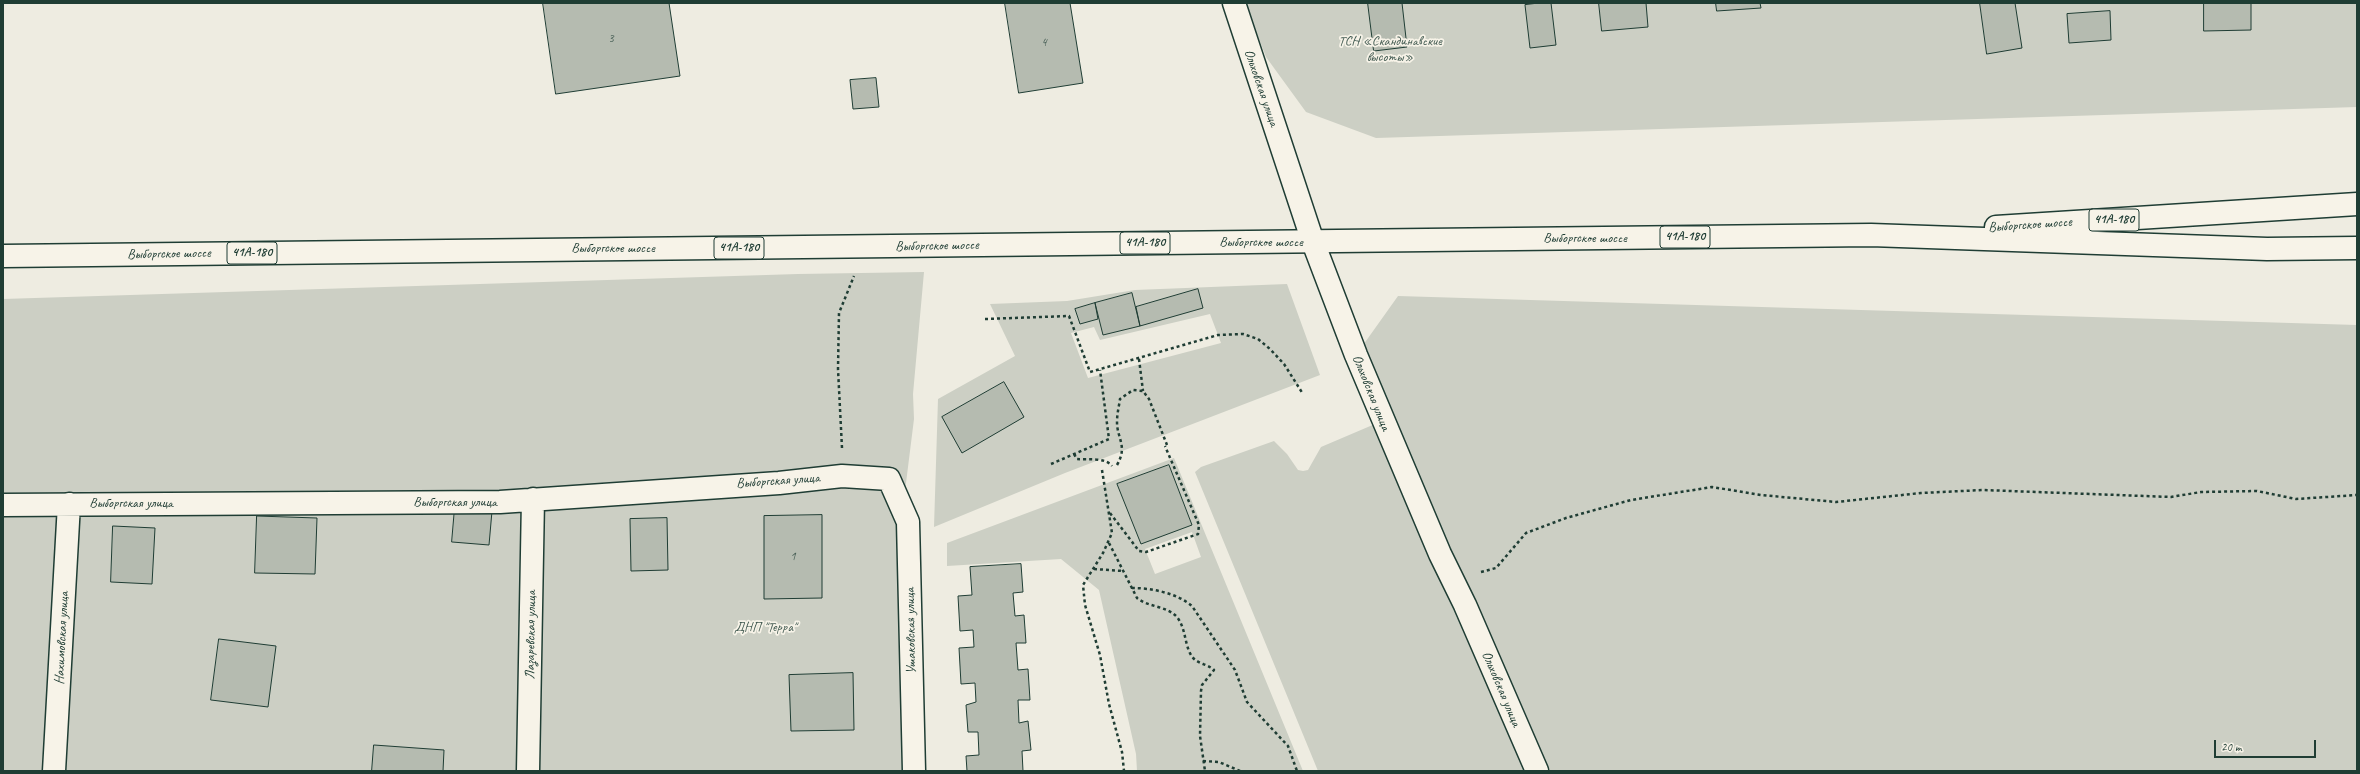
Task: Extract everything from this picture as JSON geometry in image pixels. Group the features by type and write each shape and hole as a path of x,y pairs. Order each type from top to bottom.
{"main road":[{"name":"Ольховская улица","path":"1234,3 1313,242 1382,421 1537,771"},
{"name":"Выборгское шоссе","path":"1871,235 2357,204"},
{"name":"Выборгское шоссе","path":"3,256 1871,235 2267,249 2357,248"},
{"name":"Выборгская улица","path":"3,505 492,502 779,483 842,476 889,479 896,494"},
{"name":"Ушаковская улица","path":"896,494 908,522 914,771"},
{"name":"Лазаревская улица","path":"528,771 533,499"},
{"name":"Нахимовская улица","path":"54,771 69,504"}],"path":[{"path":"842,476 843,436 838,369 839,313 856,271"},
{"path":"985,319 1069,316 1090,372 1218,335 1243,334 1258,340 1279,359 1303,394"},
{"path":"1109,512 1139,552 1146,552 1198,534 1199,525 1149,399 1143,391 1139,359"},
{"path":"1051,464 1109,440 1100,370"},
{"path":"1117,465 1122,457 1123,443 1117,423 1120,399 1133,390 1143,391"},
{"path":"1074,454 1077,459 1096,459 1109,463 1112,466"},
{"path":"1102,470 1112,533 1109,542 1094,569 1083,585 1085,605 1100,655 1122,752 1124,771"},
{"path":"1453,580 1496,568 1526,533 1566,518 1631,500 1712,487 1761,495 1836,502 1921,493 1983,490 2171,497 2201,492 2257,491 2296,499 2357,495"},
{"path":"1109,542 1137,598 1143,603 1167,610 1176,616 1181,624 1190,654 1196,661 1210,666 1214,670 1202,685 1200,736 1205,771"},
{"path":"1094,569 1123,571"},
{"path":"1132,588 1155,590 1187,602 1192,606 1235,670 1247,702 1288,746 1297,771"},
{"path":"1203,761 1219,762 1240,771"}],"green space":[{"name":"ТСН «Скандинавские высоты»","path":"1245,3 2357,3 2357,107 1376,138 1306,112 1266,57"},
{"name":"ДНП \"Терра\"","path":"924,272 913,394 914,419 904,499 914,771 3,771 3,299 798,274"},
{"path":"1287,284 1320,375 1065,473 934,527 938,399 1015,356 990,304 1067,301 1135,290","holes":["1210,314 1221,343 1088,378 1071,333 1094,327 1100,340"]},
{"path":"1398,296 2357,325 2357,771 1318,771 1195,472 1201,467 1274,441 1287,454 1298,470 1308,470 1321,447 1382,421 1356,355"},
{"path":"1174,458 1303,771 1137,771 1136,754 1099,590 1061,559 947,566 947,543","holes":["1192,532 1201,557 1155,574 1145,549"]}],"building":[{"path":"543,3 669,3 680,76 556,94"},
{"path":"1005,3 1070,3 1083,83 1019,93"},
{"path":"1368,3 1402,3 1407,47 1374,51"},
{"path":"1551,3 1556,45 1530,48 1525,5"},
{"path":"1599,3 1646,3 1648,27 1602,31"},
{"path":"1716,3 1760,3 1761,8 1717,11"},
{"path":"1980,3 2015,3 2022,48 1987,54"},
{"path":"2204,3 2251,3 2251,30 2204,31"},
{"path":"2110,11 2111,40 2069,43 2067,14"},
{"path":"876,78 879,107 853,109 850,80"},
{"path":"1198,289 1203,308 1140,326 1136,307"},
{"path":"1132,293 1140,326 1103,335 1095,303"},
{"path":"1095,303 1098,319 1080,324 1075,309"},
{"path":"1004,382 1024,417 962,453 942,417"},
{"path":"1169,465 1192,525 1141,544 1117,484"},
{"path":"455,507 492,511 489,545 452,542"},
{"path":"822,515 822,598 764,599 764,516"},
{"path":"257,516 317,518 315,574 255,573"},
{"path":"667,518 668,570 631,571 630,519"},
{"path":"113,526 155,528 152,584 111,582"},
{"path":"1021,564 1023,592 1013,593 1015,616 1024,615 1026,643 1016,643 1018,670 1028,669 1030,700 1018,700 1019,723 1028,721 1031,750 1022,751 1023,771 967,771 966,756 979,755 978,732 968,732 966,705 976,702 975,683 961,684 959,648 974,647 973,630 960,631 958,596 972,595 970,567"},
{"path":"219,639 276,646 268,707 211,700"},
{"path":"853,673 854,730 791,731 789,675"},
{"path":"374,745 444,750 443,771 372,771"}]}
